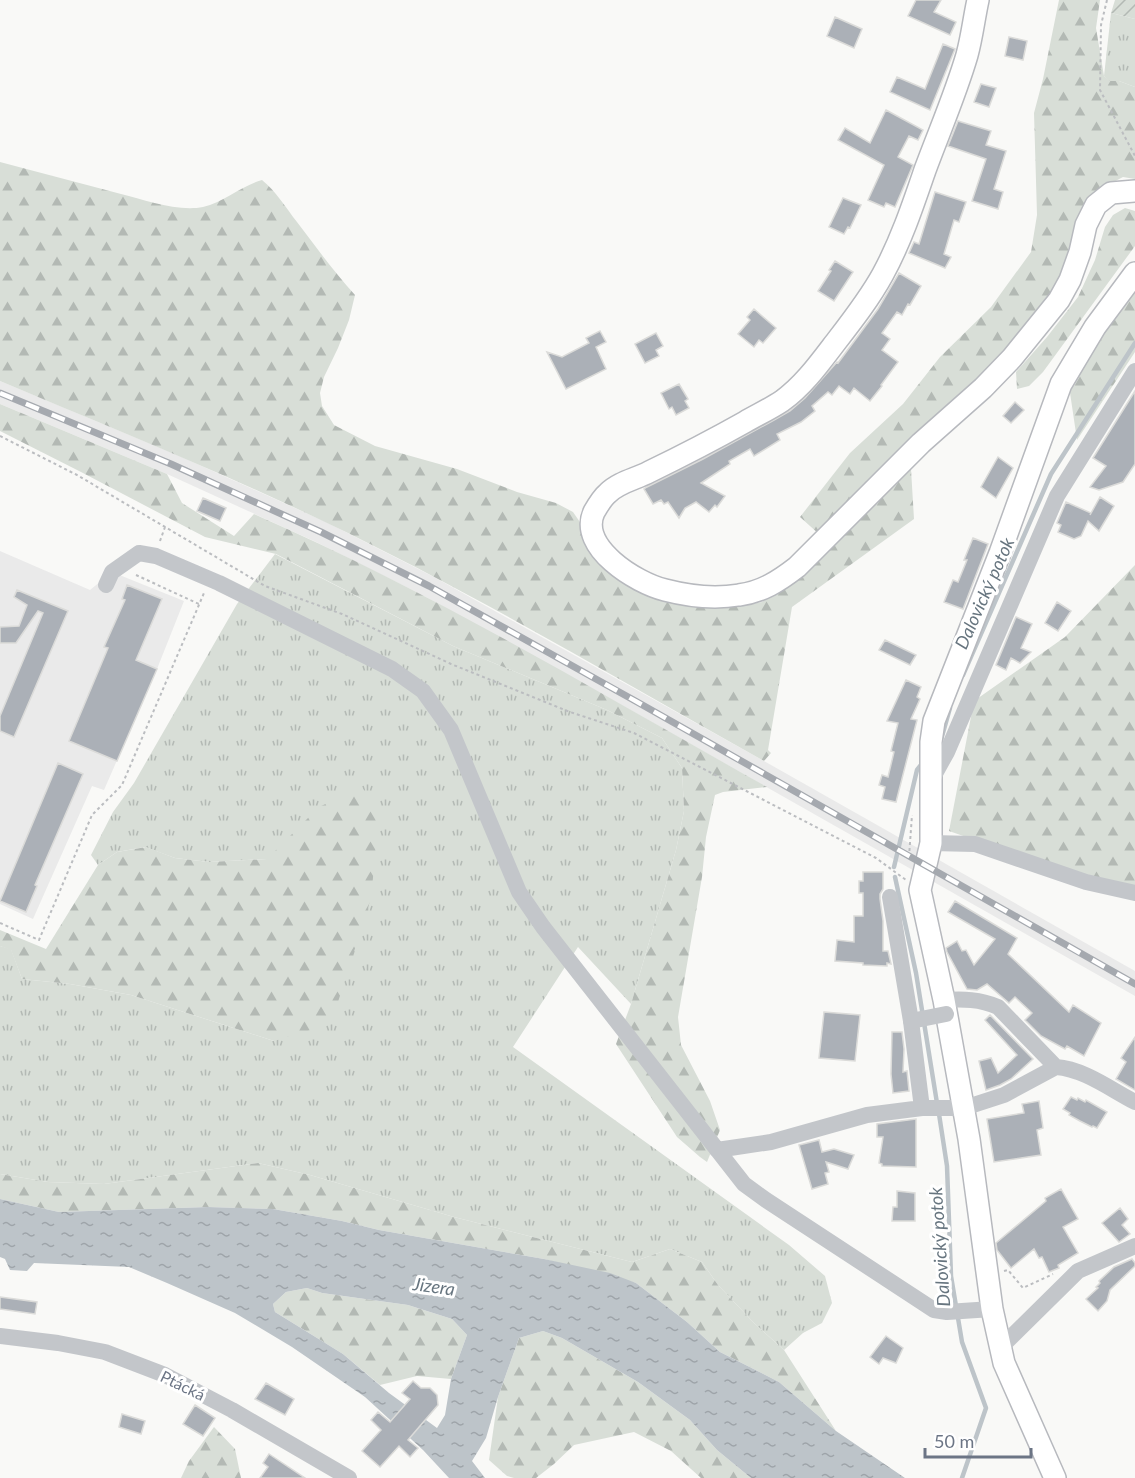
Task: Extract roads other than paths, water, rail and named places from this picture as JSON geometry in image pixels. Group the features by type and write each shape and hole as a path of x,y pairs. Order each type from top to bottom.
{"main road":[{"path":"978,0 967,54 900,237 883,275 860,310 821,362 800,386 781,402 711,441 640,477 622,483 608,492 593,514 591,528 602,552 621,568 663,590 718,597 739,596 781,580 1012,358 1059,300 1070,280 1086,225 1096,205 1111,193 1135,191"},
{"path":"1054,1478 1004,1363 1000,1348 992,1309 964,1108 920,890 931,843 931,742 934,721 1000,553 1061,384 1095,327 1135,273"}],"street":[{"path":"932,772 947,752 1057,496 1135,371"},
{"path":"106,585 112,572 139,553 156,556 210,579 392,669 423,691 452,730 519,891 543,927 744,1184 934,1310 946,1312 992,1309"},
{"path":"931,843 975,844 1086,882 1135,893"},
{"path":"890,897 911,1021 922,1108"},
{"path":"911,1021 970,999 990,1003 998,1007 1056,1067"},
{"path":"717,1150 771,1142 867,1115 922,1108 964,1108 1004,1095 1056,1067 1081,1073 1135,1102"},
{"path":"1000,1348 1078,1271 1135,1246"},
{"name":"Ptácká","path":"0,1336 58,1343 105,1352 165,1375 232,1410 349,1478"}],"water":[{"name":"Jizera","path":"0,1199 59,1212 208,1207 273,1209 610,1273 636,1283 687,1322 720,1352 779,1382 836,1431 905,1478 751,1478 717,1450 690,1420 638,1382 562,1338 543,1331 519,1338 486,1438 472,1461 485,1478 449,1478 423,1450 365,1397 292,1347 235,1313 129,1267 34,1263 27,1271 10,1270 5,1259 0,1257","holes":["307,1288 322,1293 408,1305 452,1319 467,1335 451,1379 445,1415 437,1428 389,1393 343,1354 275,1312 273,1304 286,1292"]}],"waterway":[{"name":"Dalovický potok","path":"963,675 1051,474 1135,343"},
{"name":"Dalovický potok","path":"941,740 950,708"},
{"name":"Dalovický potok","path":"894,867 917,770 924,761"},
{"name":"Dalovický potok","path":"895,877 916,973 937,1103"},
{"name":"Dalovický potok","path":"939,1114 947,1166 951,1276 962,1342 986,1408 962,1478"}],"railway":[{"path":"0,393 171,464 321,532 429,586 1135,984"}]}
